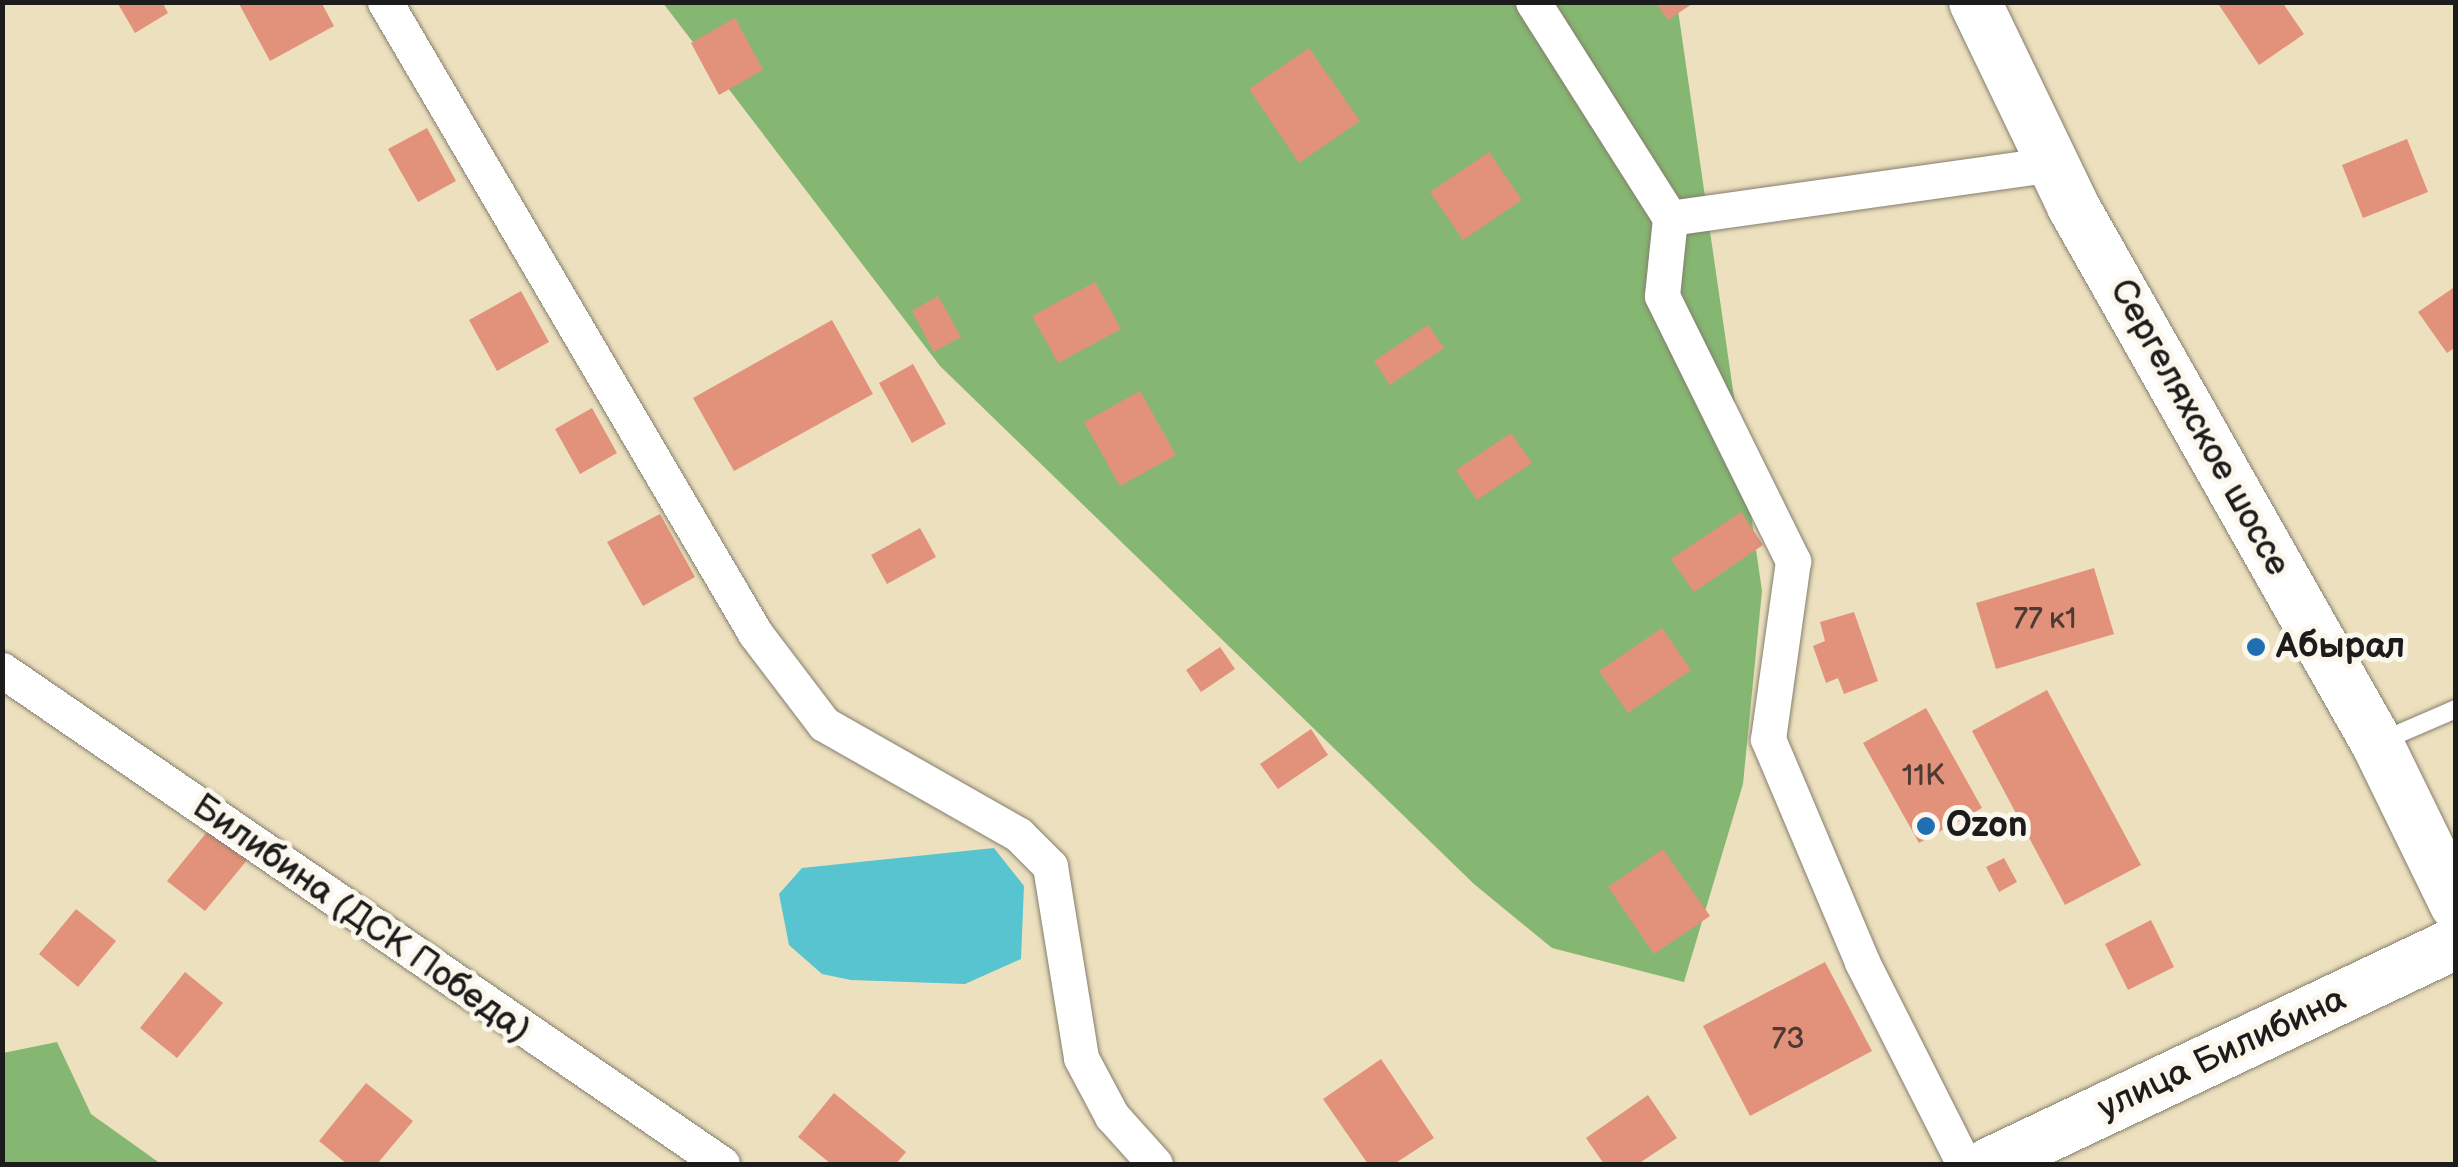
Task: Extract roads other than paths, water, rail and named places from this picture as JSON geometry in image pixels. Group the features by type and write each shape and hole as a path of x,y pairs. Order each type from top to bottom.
{"main road":[{"name":"Сергеляхское шоссе","path":"1975,2 2053,164 2376,744 2456,905"},
{"name":"улица Билибина","path":"1989,1164 2456,943"}],"street":[{"path":"385,2 755,633 824,724 1019,835 1050,866 1080,1058 1112,1116 1156,1164"},
{"path":"1533,2 1670,218 1662,296 1793,561 1768,739 1862,962 1964,1164"},
{"path":"1670,218 2053,164"},
{"name":"Билибина (ДСК Победа)","path":"2,670 722,1164"}],"lane":[{"path":"2376,744 2456,709"}],"water":[{"path":"994,848 1024,886 1021,959 965,984 851,980 822,974 789,945 779,894 802,868"}],"place":[{"name":"Абырал","path":"2256,647"},
{"name":"Ozon","path":"1926,826"}]}
